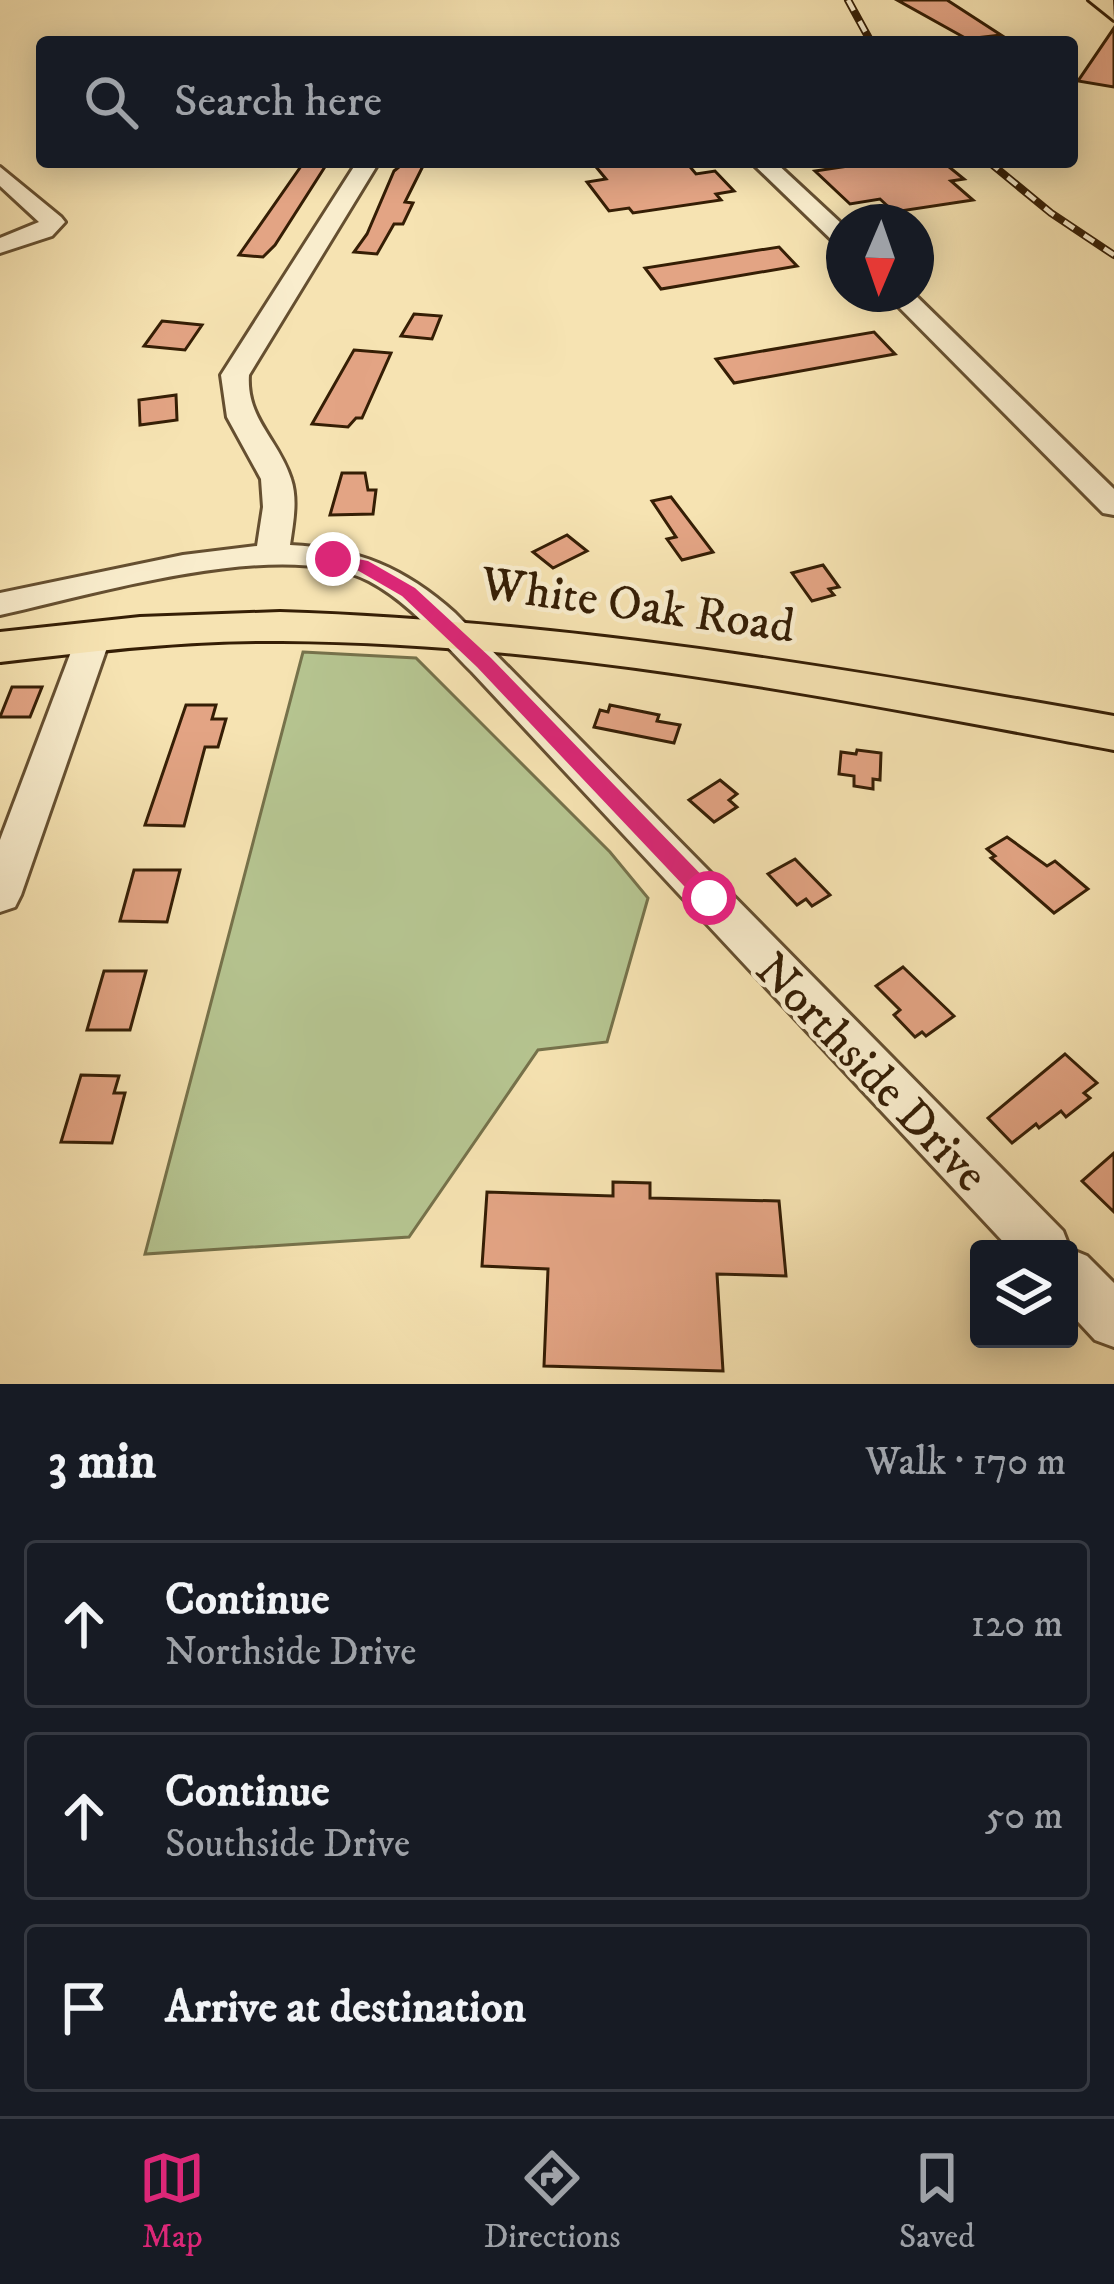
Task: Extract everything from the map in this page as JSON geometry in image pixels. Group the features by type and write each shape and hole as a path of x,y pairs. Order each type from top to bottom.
{"main road":[{"path":"1100,0 1114,13"},
{"name":"White Oak Road","path":"0,647 94,636 261,627 453,633 699,663 1114,733"}],"street":[{"path":"272,556 277,482 236,413 235,375 364,168"},
{"path":"768,168 826,222"},
{"path":"0,174 52,222 44,232 0,246"},
{"path":"917,312 1114,506"},
{"name":"Northside Drive","path":"0,604 272,556 362,566 409,592 1036,1240"},
{"path":"0,895 94,636"},
{"path":"1078,1283 1114,1321"}],"green space":[{"path":"303,652 416,658 610,852 648,898 607,1042 538,1050 409,1237 145,1254"}],"building":[{"path":"897,0 947,0 1001,35 962,36"},
{"path":"1114,28 1114,87 1078,81"},
{"path":"300,168 324,168 275,245 263,257 239,255"},
{"path":"422,168 405,202 413,203 403,224 394,224 377,254 354,252 367,234 394,171"},
{"path":"597,168 691,168 696,174 715,171 734,191 716,194 721,200 633,213 629,208 609,211 587,182 606,179"},
{"path":"950,168 964,179 951,181 973,200 934,206 885,204 880,199 850,204 815,171"},
{"path":"779,247 797,266 661,289 645,268"},
{"path":"414,314 441,316 432,339 401,336"},
{"path":"162,321 202,325 185,350 144,346"},
{"path":"874,332 895,354 734,383 716,359"},
{"path":"354,350 391,353 362,418 348,427 312,424"},
{"path":"176,395 177,420 140,425 139,400"},
{"path":"342,473 365,473 368,490 376,490 373,514 330,515"},
{"path":"671,497 713,552 682,560 667,539 676,537 652,501"},
{"path":"567,535 587,551 553,568 533,552"},
{"path":"823,565 839,587 829,589 834,595 812,601 792,573"},
{"path":"12,687 42,687 30,717 0,717"},
{"path":"186,705 216,705 212,719 226,719 218,747 205,747 184,826 145,825"},
{"path":"610,705 659,715 657,721 680,725 674,743 594,727 600,710 608,712"},
{"path":"857,750 881,753 880,780 873,779 873,789 854,786 854,776 839,774 841,752 856,754"},
{"path":"720,780 737,794 729,800 737,807 714,822 689,800"},
{"path":"1007,837 1047,866 1055,861 1088,889 1054,913 991,858 995,856 987,849"},
{"path":"795,859 830,895 812,906 806,899 797,905 768,874"},
{"path":"134,870 180,870 167,922 120,921"},
{"path":"903,967 954,1016 926,1036 922,1032 915,1037 894,1015 900,1010 876,986"},
{"path":"104,971 146,971 130,1030 87,1030"},
{"path":"1065,1054 1097,1083 1084,1093 1090,1098 1066,1117 1061,1111 1039,1128 1036,1124 1012,1143 988,1118"},
{"path":"81,1075 119,1076 114,1093 125,1093 112,1143 61,1142"},
{"path":"1114,1153 1114,1212 1082,1181"},
{"path":"613,1182 650,1183 650,1198 779,1201 786,1276 717,1274 723,1371 544,1366 548,1269 482,1266 487,1192 613,1196"}],"railway":[{"path":"848,0 868,36"},
{"path":"996,168 1051,213 1114,255"}],"route":[{"path":"333,559 362,566 409,592 484,663 709,898"}]}
